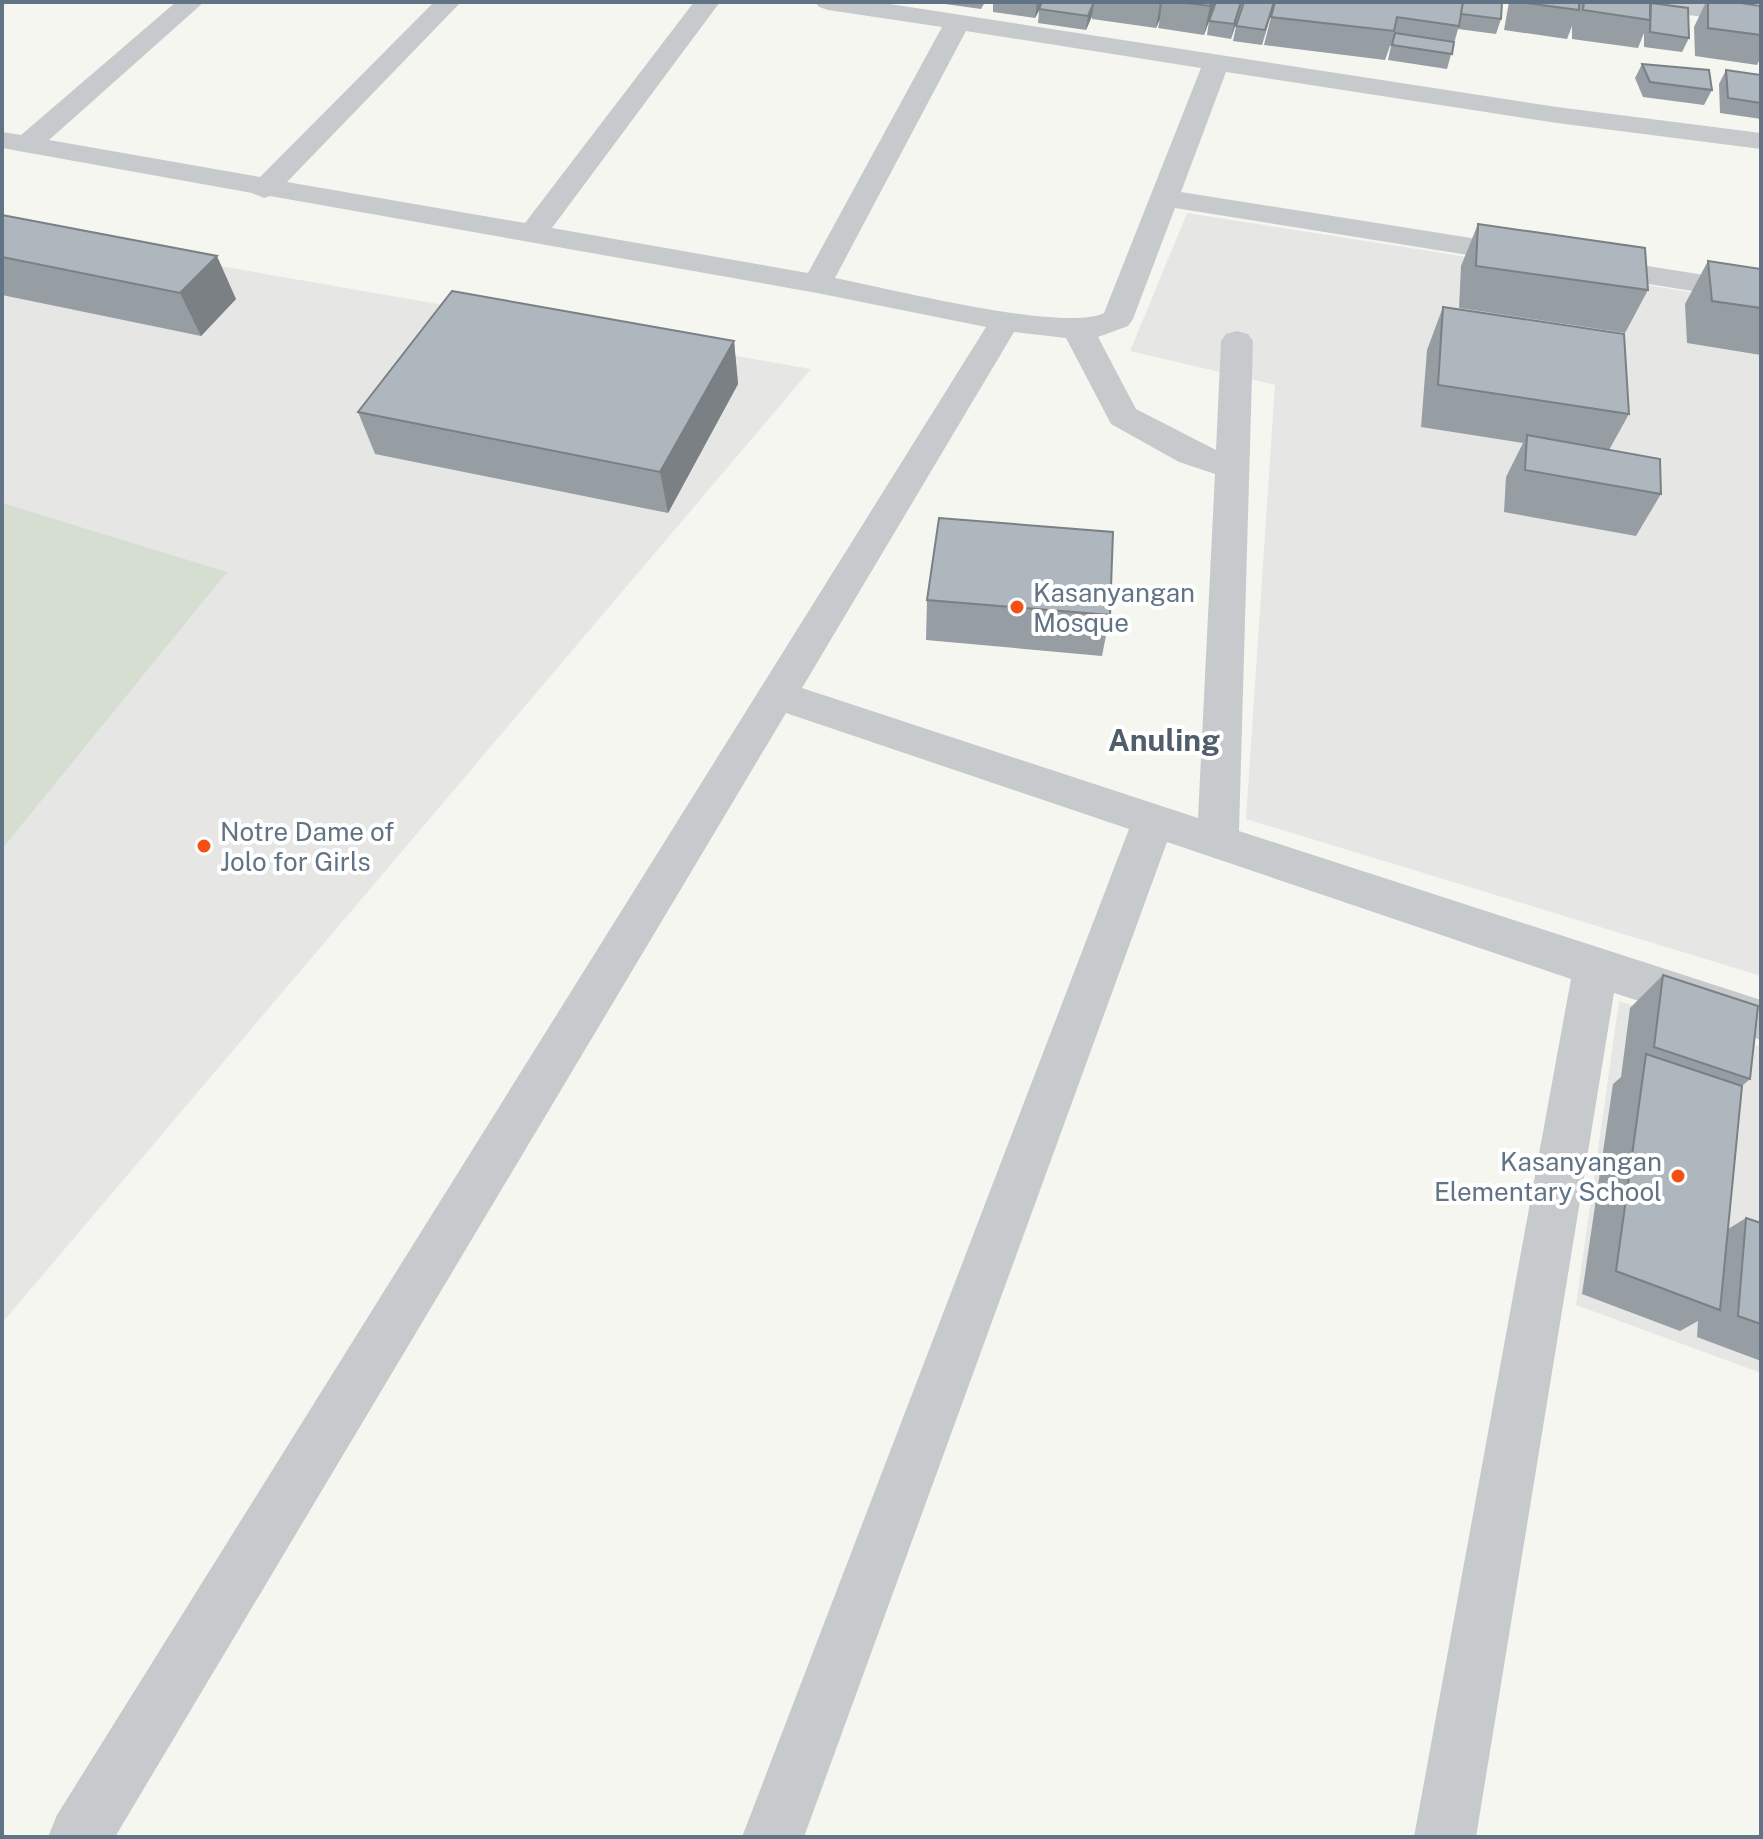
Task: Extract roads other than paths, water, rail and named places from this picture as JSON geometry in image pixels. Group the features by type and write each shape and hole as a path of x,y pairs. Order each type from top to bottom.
{"street":[{"path":"15,142 191,2"},
{"path":"264,189 448,2"},
{"path":"532,235 707,2"},
{"path":"828,2 1557,115 1761,141"},
{"path":"1648,2 1761,16"},
{"path":"817,284 958,22"},
{"path":"15,142 264,189 817,284 1005,321 1078,330 1101,327 1117,319 1217,60"},
{"path":"1164,198 1761,293"},
{"path":"79,1837 1005,321"},
{"path":"1078,330 1123,416 1191,454 1232,467"},
{"path":"1218,842 1237,341"},
{"path":"778,695 1596,968 1761,1020"},
{"path":"773,1837 1154,820"},
{"path":"1445,1837 1596,968"}],"place":[{"name":"Kasanyangan Mosque","path":"1017,607"},
{"name":"Notre Dame of Jolo for Girls","path":"204,846"},
{"name":"Kasanyangan Elementary School","path":"1678,1176"}],"district":[{"name":"Anuling","path":"1164,740"}]}
